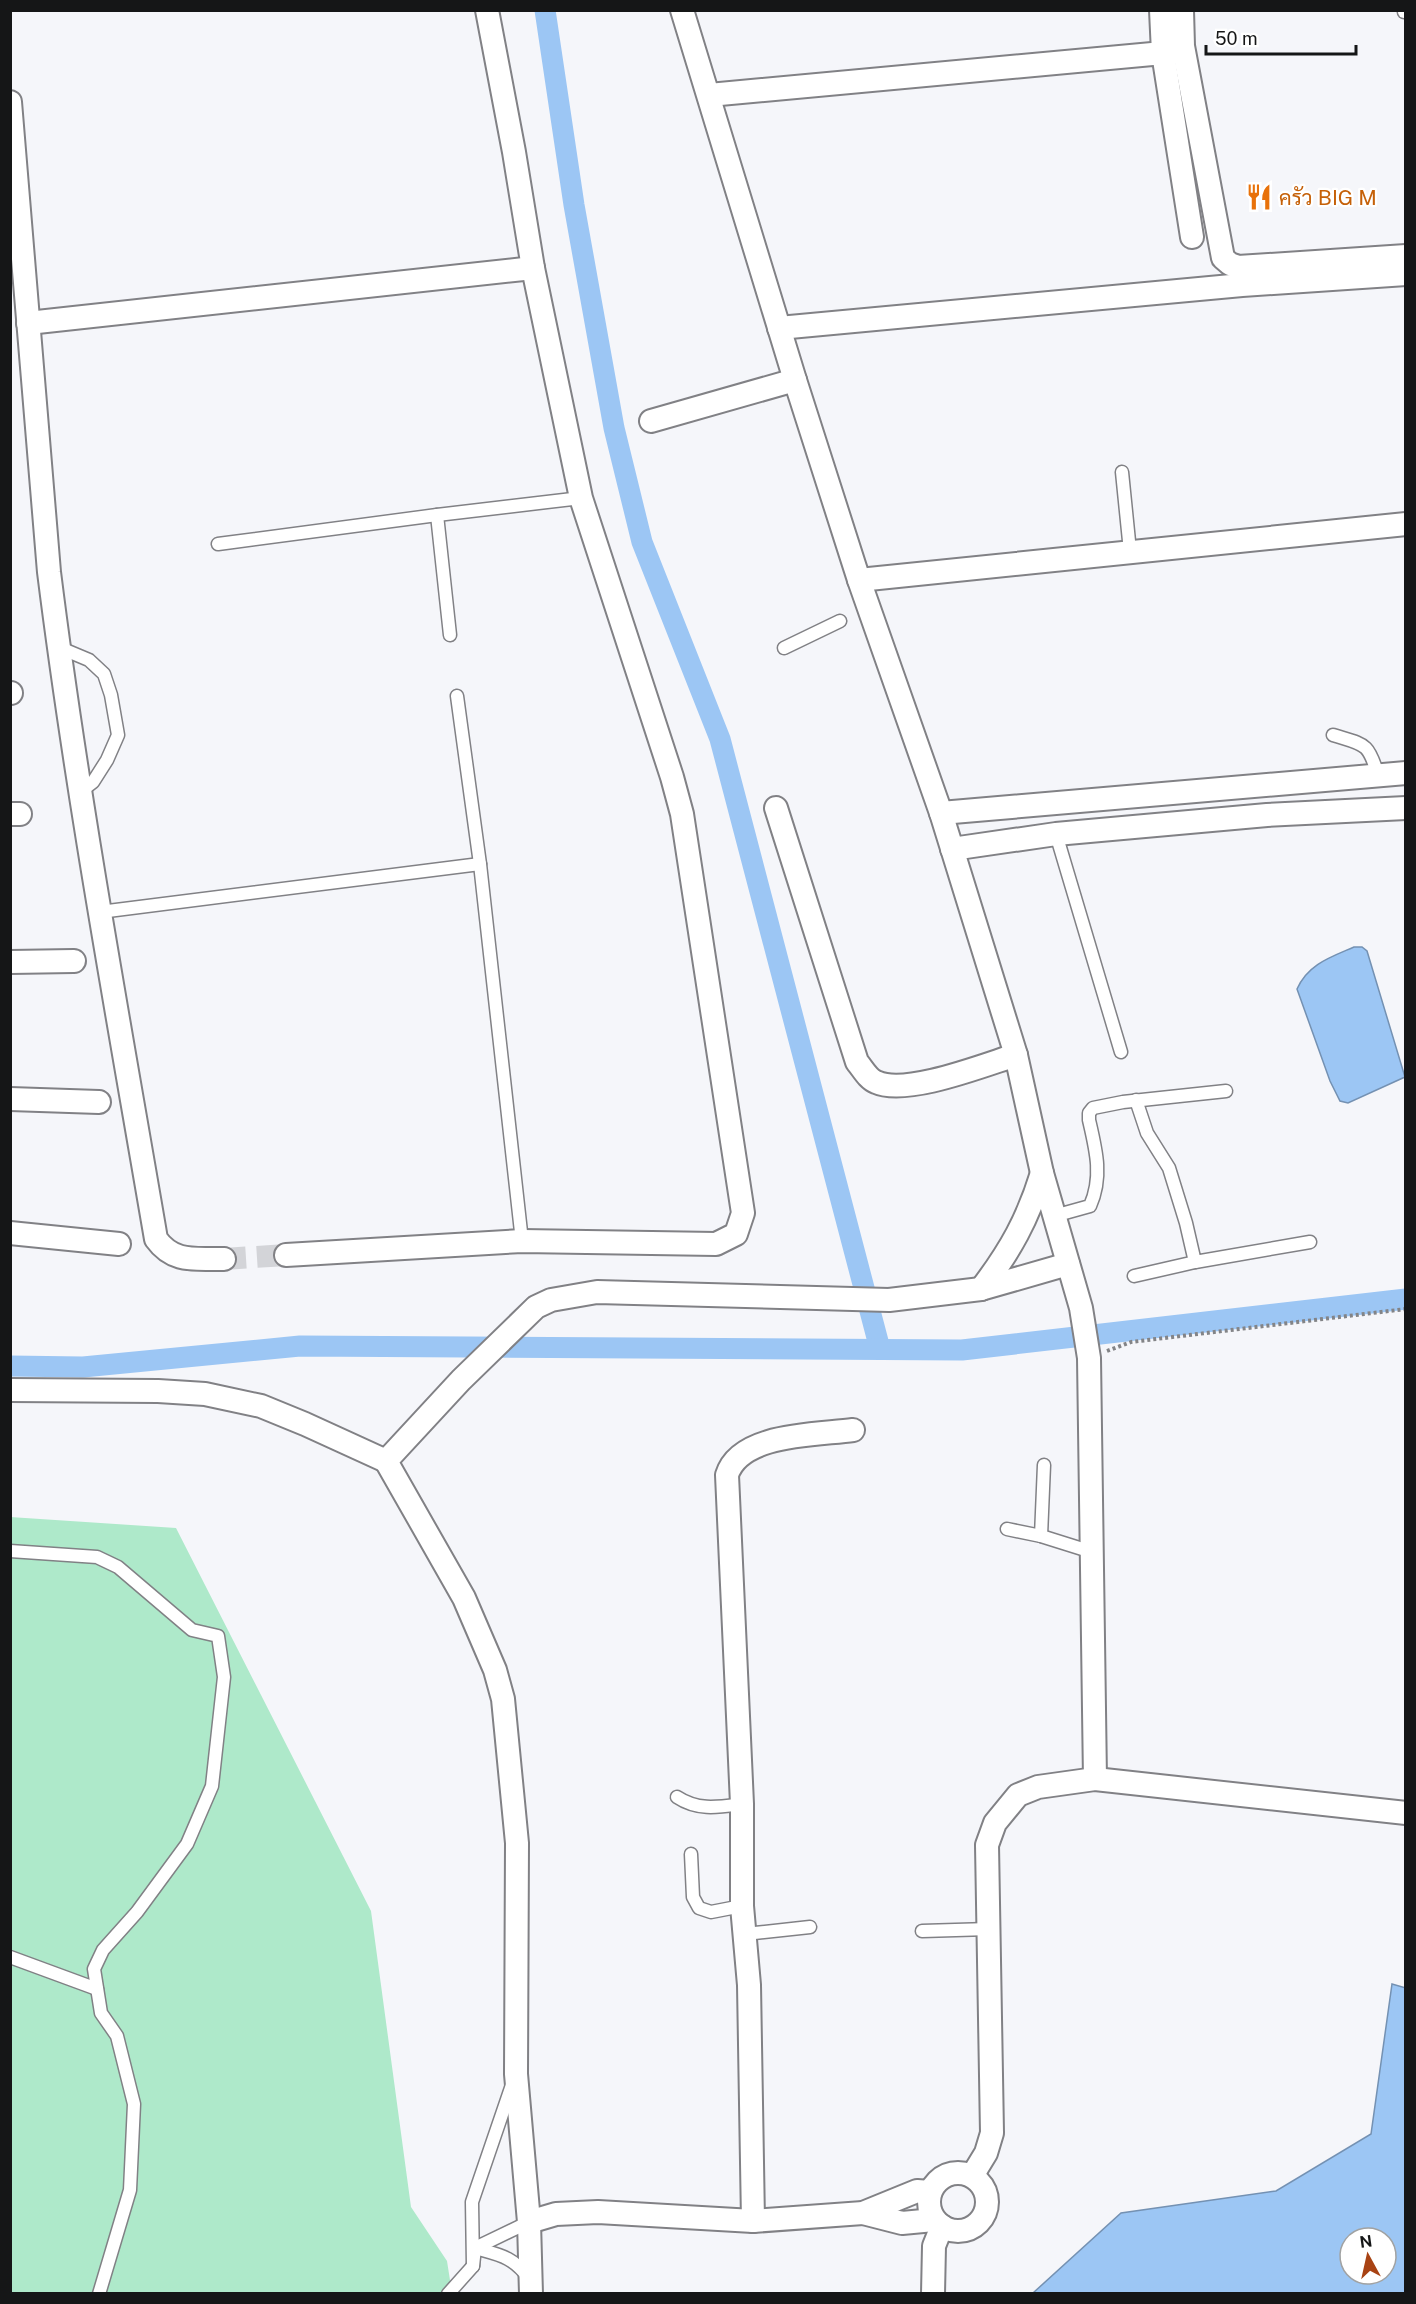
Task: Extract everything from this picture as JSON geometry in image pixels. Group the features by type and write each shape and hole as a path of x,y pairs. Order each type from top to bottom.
{"street":[{"path":"286,1255 522,1241 716,1244 736,1234 743,1213 682,814 581,498 533,268 487,10"},
{"path":"682,10 867,612 941,813 1016,1055 1042,1173 1081,1308 1089,1358 1095,1779"},
{"path":"1161,10 1163,52 1192,237"},
{"path":"1182,10 1184,46 1223,258 1238,267 1406,256"},
{"path":"709,94 1163,52"},
{"path":"10,102 49,572 58,647 80,792 156,1239 164,1250 177,1257 224,1258"},
{"path":"28,323 533,268"},
{"path":"779,328 1242,285 1406,274"},
{"path":"651,422 795,380"},
{"path":"859,580 1406,524"},
{"path":"941,813 1406,773"},
{"path":"776,808 854,1054 870,1079 891,1087 935,1080 1016,1055"},
{"path":"952,849 1056,834 1266,815 1404,815"},
{"path":"10,962 74,960"},
{"path":"10,1099 99,1101"},
{"path":"981,1289 1005,1258 1018,1236 1032,1205 1042,1173"},
{"path":"10,1233 119,1244"},
{"path":"386,1461 461,1380 536,1307 551,1300 597,1292 889,1300 981,1289 1068,1264"},
{"path":"10,1390 158,1390 205,1394 261,1406 386,1461 464,1598 495,1670 503,1699 517,1843 516,2074 529,2222 531,2287"},
{"path":"753,2221 748,1985 742,1906 742,1804 727,1475 730,1466 754,1447 772,1440 853,1430"},
{"path":"972,2176 986,2153 992,2133 987,1845 995,1822 1017,1795 1038,1787 1095,1779 1406,1813"},
{"path":"863,2213 902,2223 938,2223 960,2231 969,2229 983,2217 987,2200 980,2181 972,2176 952,2173 943,2176 930,2192 928,2201 938,2223 934,2246 933,2294"},
{"path":"529,2222 556,2214 598,2212 753,2221 863,2213 917,2191 930,2192"}],"lane":[{"path":"1122,472 1130,551"},
{"path":"218,544 581,498"},
{"path":"437,515 450,635"},
{"path":"784,648 840,621"},
{"path":"58,647 89,660 104,674 111,695 118,735 107,760 93,782 80,792"},
{"path":"457,696 480,864 522,1241"},
{"path":"1333,735 1364,744 1372,756 1378,776"},
{"path":"1056,834 1121,1052"},
{"path":"100,912 480,864"},
{"path":"1054,1216 1090,1206 1093,1199 1099,1167 1089,1120 1089,1113 1093,1108 1136,1100 1226,1091"},
{"path":"1136,1100 1147,1133 1168,1168 1186,1223 1195,1262"},
{"path":"1134,1276 1195,1262 1310,1242"},
{"path":"1041,1536 1044,1465"},
{"path":"1007,1529 1041,1536 1092,1552"},
{"path":"10,1551 97,1557 118,1567 192,1630 218,1636 224,1677 212,1786 187,1844 137,1912 103,1950 94,1969 101,2013 117,2036 134,2104 130,2190 99,2294"},
{"path":"677,1797 684,1802 707,1809 742,1804"},
{"path":"691,1854 693,1897 699,1908 711,1912 742,1906"},
{"path":"745,1934 810,1927"},
{"path":"922,1931 989,1929"},
{"path":"10,1957 97,1989"},
{"path":"473,2266 472,2202 516,2074"},
{"path":"475,2248 529,2222"},
{"path":"448,2294 473,2266 475,2248"},
{"path":"475,2248 518,2264 531,2287"}],"path":[{"path":"1089,1358 1131,1342 1406,1309"}],"green space":[{"path":"10,1517 176,1528 371,1911 411,2207 447,2261 452,2293 11,2293"}],"water":[{"path":"1354,947 1362,947 1367,951 1405,1077 1348,1103 1340,1101 1330,1081 1297,989 1307,973 1314,967"},
{"path":"1392,1984 1406,1988 1405,2293 1033,2293 1121,2213 1276,2191 1371,2134"}],"waterway":[{"path":"545,10 574,205 614,428 642,542 720,739 880,1349"},
{"path":"10,1366 83,1367 300,1346 962,1350 1406,1299"}],"tunnel":[{"path":"224,1259 286,1255"}],"place":[{"name":"ครัว BIG M","path":"1259,197"}]}
